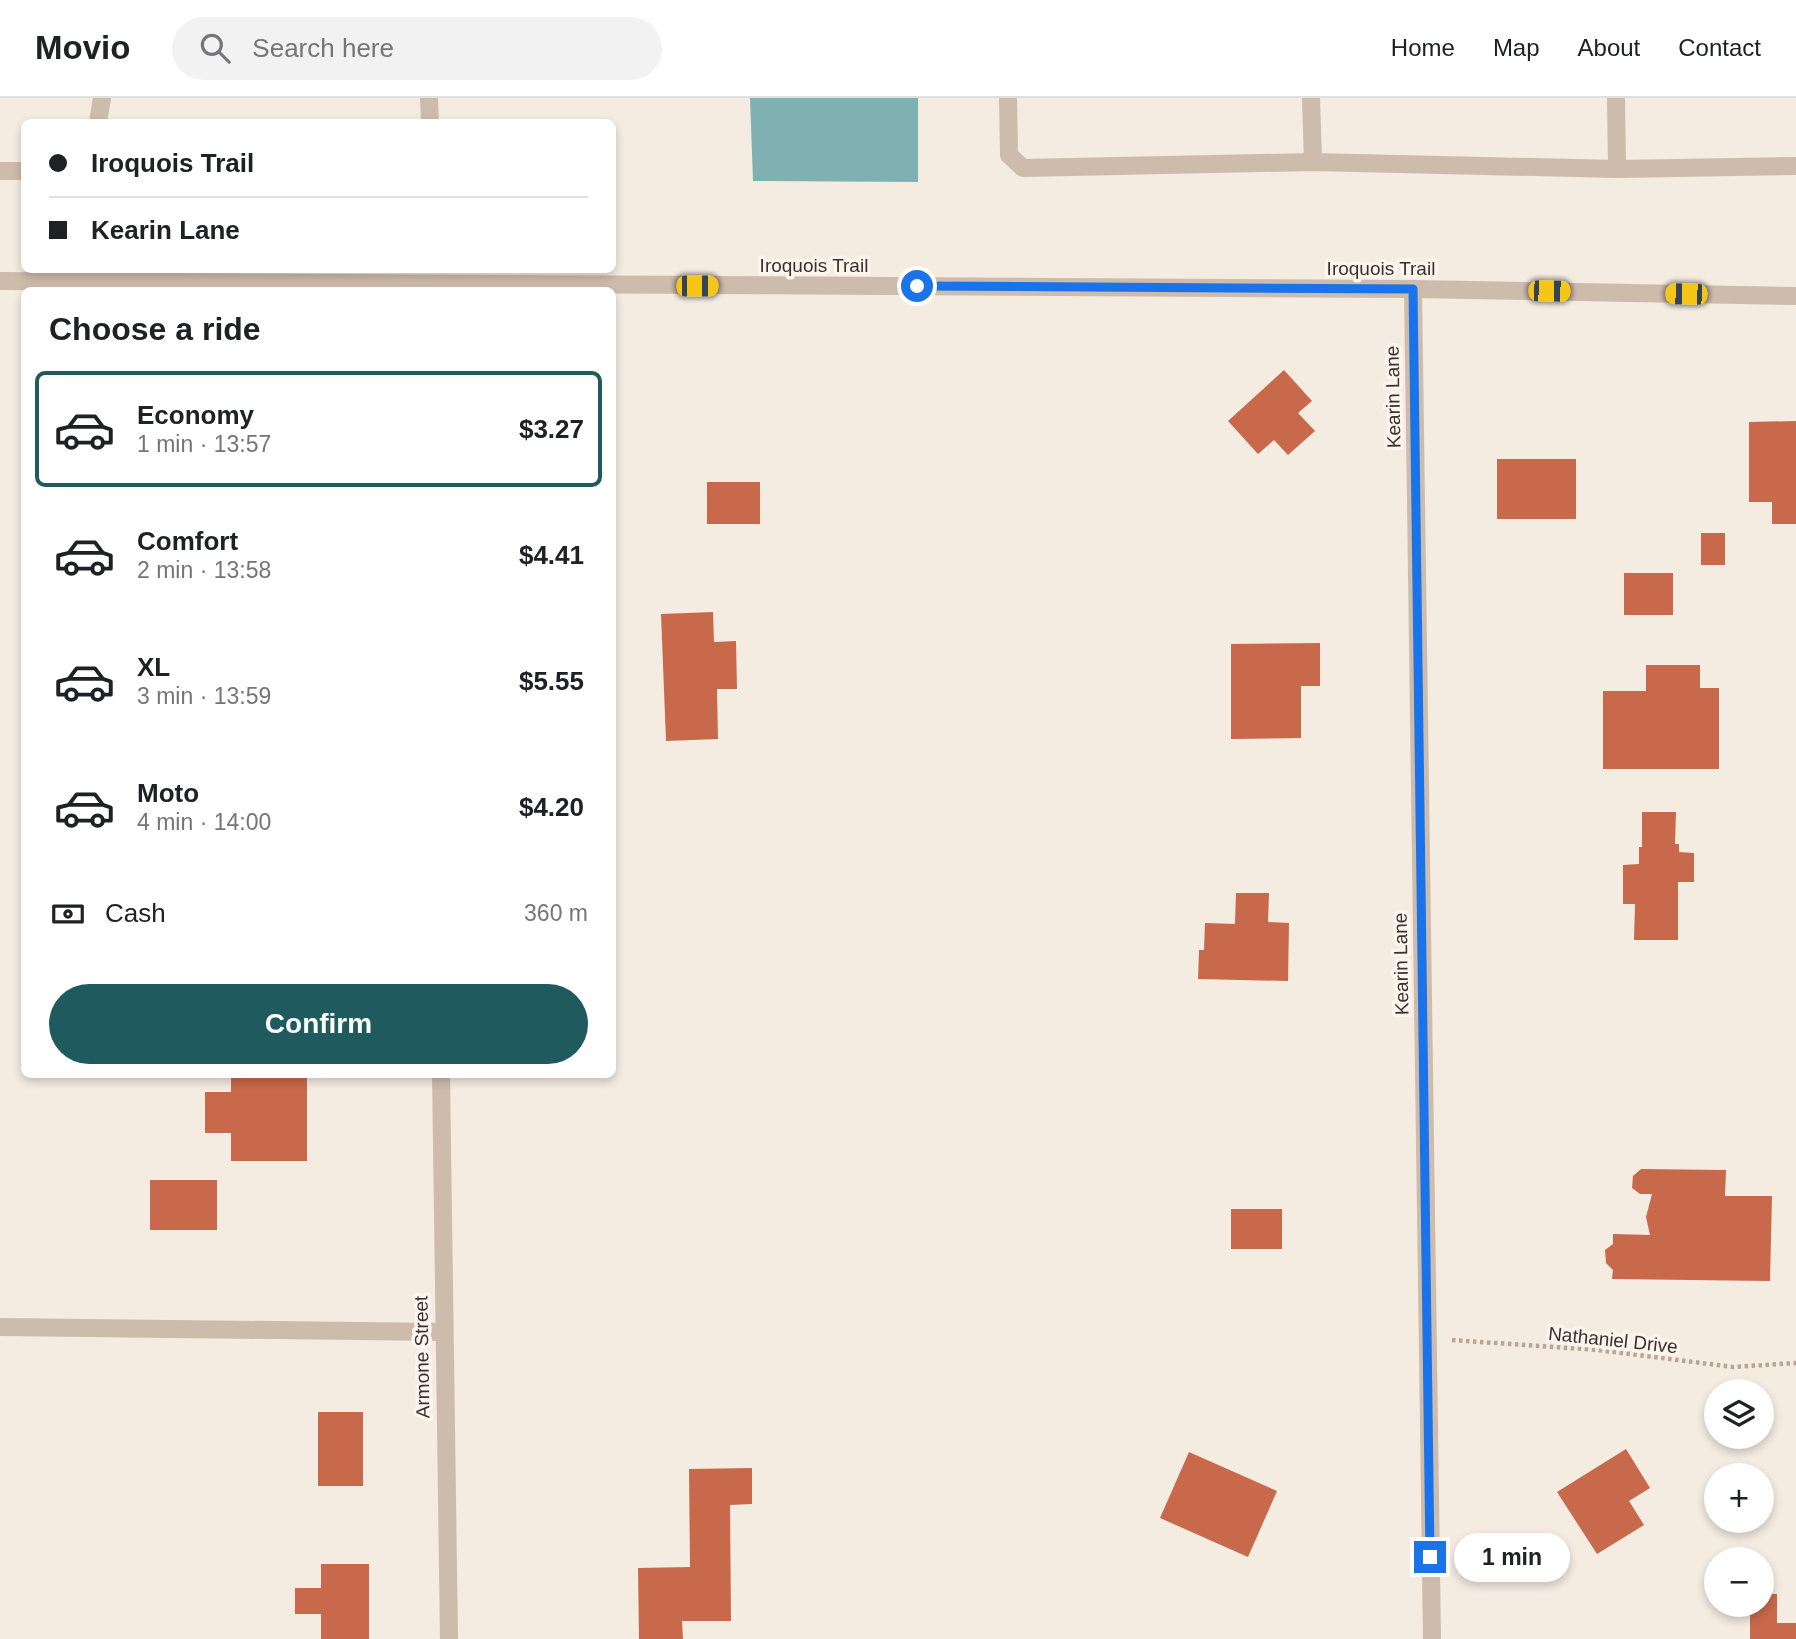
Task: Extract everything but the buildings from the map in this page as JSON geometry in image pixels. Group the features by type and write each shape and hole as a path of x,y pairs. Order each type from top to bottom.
{"street":[{"path":"98,119 102,98"},
{"path":"429,98 430,119"},
{"path":"1008,98 1009,155 1023,168 1313,162 1616,169 1796,166"},
{"path":"1311,98 1313,162"},
{"path":"1616,98 1616,169"},
{"path":"0,171 21,171"},
{"name":"Iroquois Trail","path":"0,281 1413,289 1796,296"},
{"name":"Kearin Lane","path":"1413,289 1432,1639"},
{"name":"Armone Street","path":"441,1078 449,1639"},
{"path":"0,1326 443,1332"}],"path":[{"name":"Nathaniel Drive","path":"1427,1338 1598,1350 1733,1367 1796,1363"}],"water":[{"path":"750,98 918,98 918,182 753,181"}],"route":[{"path":"917,286 1413,289 1430,1557"}]}
